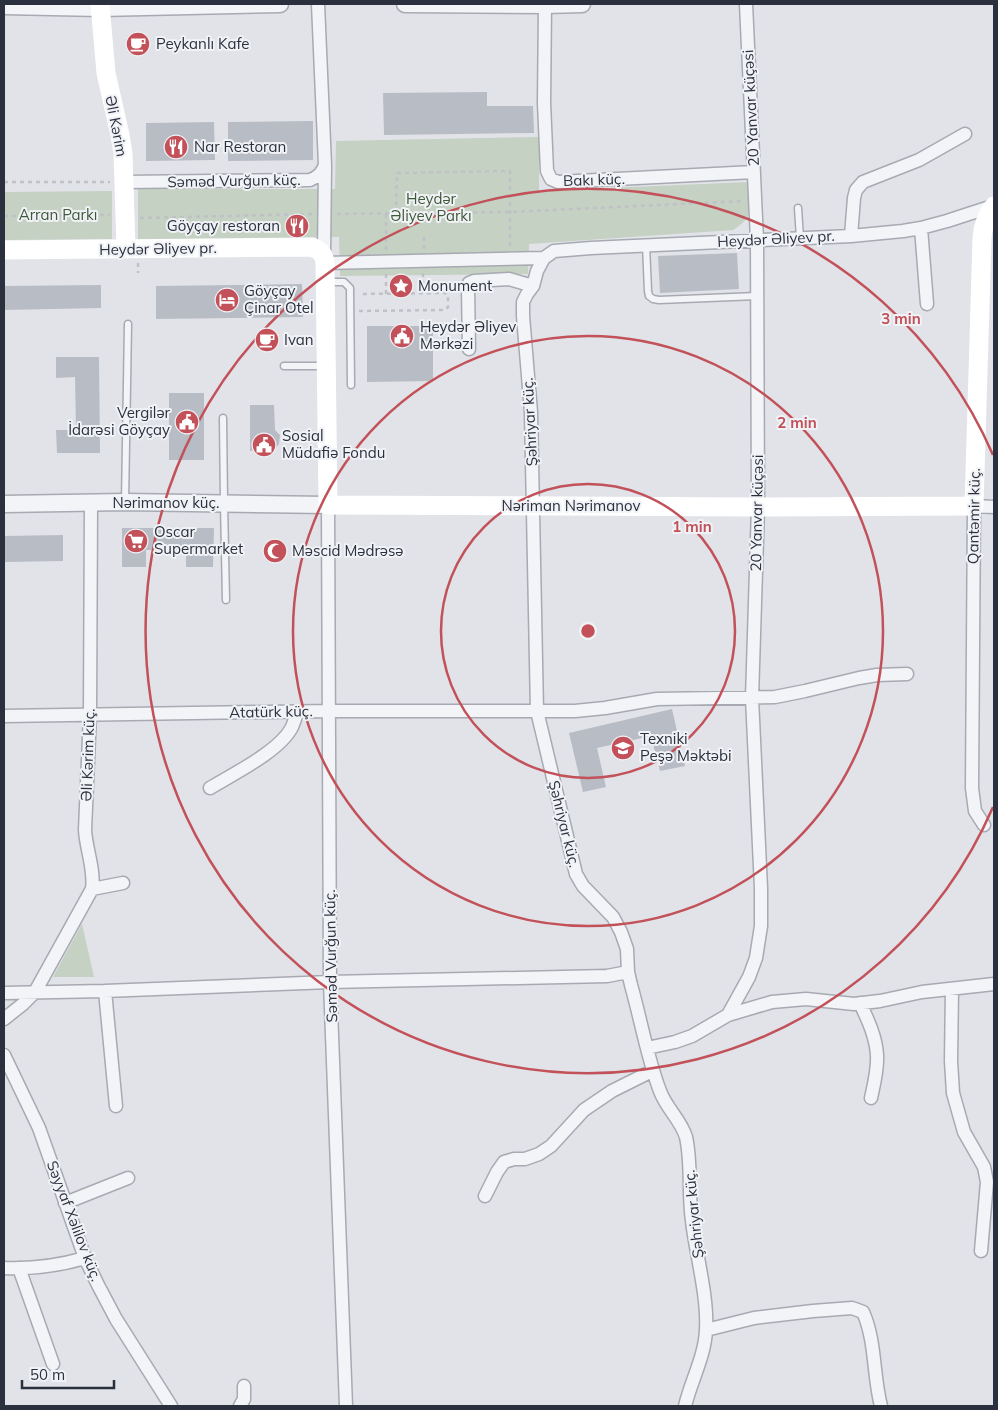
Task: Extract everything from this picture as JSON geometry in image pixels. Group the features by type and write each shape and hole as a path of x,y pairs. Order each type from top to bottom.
{"main road":[{"name":"Əli Kərim","path":"100,6 106,73 123,153 126,249"},
{"name":"Qantəmir küç.","path":"974,506 987,302 982,238 987,215 994,206"},
{"name":"Heydər Əliyev pr.","path":"4,250 126,249 322,262"},
{"path":"322,262 327,366 328,505"},
{"name":"Nəriman Nərimanov","path":"328,505 974,506"}],"street":[{"path":"4,6 280,4"},
{"path":"318,4 325,165 322,262"},
{"path":"405,4 582,4"},
{"name":"Bakı küç.","path":"545,4 544,103 547,171 551,179 558,182 754,172"},
{"name":"20 Yanvar küçəsi","path":"728,1015 749,977 756,958 761,926 752,698 758,507 757,240 746,4"},
{"path":"851,236 854,198 856,190 863,182 919,160 965,134"},
{"name":"Səməd Vurğun küç.","path":"124,182 310,180 323,172 325,165"},
{"name":"Heydər Əliyev pr.","path":"322,262 549,254 591,248 851,236 921,228 994,206"},
{"path":"921,228 927,304"},
{"name":"Şəhriyar küç.","path":"549,254 537,271 533,286 527,294 524,302 523,316 531,412 537,712 576,874 583,886 617,924 627,949 628,972 652,1070 660,1094 682,1126 686,1138 690,1168 690,1202 706,1310 706,1330 704,1346 685,1406"},
{"path":"469,349 469,283 509,279 533,286"},
{"name":"Nərimanov küç.","path":"4,504 125,502 328,505"},
{"name":"Əli Kərim küç.","path":"91,503 90,714 85,830 93,881 92,889"},
{"name":"Səməd Vurğun küç.","path":"328,505 330,982 346,1406"},
{"name":"Nəriman Nərimanov","path":"974,506 994,507"},
{"name":"Qantəmir küç.","path":"974,506 972,788 975,811 984,825"},
{"name":"Atatürk küç.","path":"4,716 329,711 537,712 582,710 657,699 782,696 868,677 907,674"},
{"path":"210,788 267,754 286,736 292,727 297,712"},
{"path":"4,1019 35,992 92,889 123,883"},
{"path":"4,992 105,991 330,982 607,976 628,972"},
{"path":"647,1048 692,1036 728,1015 772,1002 806,999 842,1004 860,1003 922,992 994,984"},
{"path":"952,989 951,1061 953,1093 964,1132 984,1166 987,1182 981,1251"},
{"path":"105,991 116,1106"},
{"path":"860,1003 872,1029 877,1054 872,1098"},
{"name":"Səyyaf Xəlilov küç.","path":"4,1055 39,1128 85,1258 116,1319 171,1406"},
{"path":"485,1196 496,1172 504,1162 514,1159 525,1159 539,1154 551,1146 584,1110 612,1091 652,1070"},
{"path":"65,1203 128,1178"},
{"path":"4,1268 46,1267 85,1258"},
{"path":"18,1268 52,1364"},
{"path":"706,1330 754,1318 813,1311 852,1308 863,1312 869,1325 877,1391 881,1406"},
{"path":"240,1406 244,1400 244,1386"}],"lane":[{"path":"798,208 800,238"},
{"path":"646,245 648,291 649,296 653,299 757,296"},
{"path":"322,262 350,288 352,385"},
{"path":"125,502 128,324"},
{"path":"284,366 327,366"},
{"path":"223,418 226,600"}],"path":[{"path":"396,213 397,173 510,171 510,252"},
{"path":"4,182 124,182"},
{"path":"337,214 510,212 750,201"},
{"path":"138,218 317,214"},
{"path":"4,216 112,215"},
{"path":"350,294 445,293 448,295 448,308 445,310 350,312"}],"green space":[{"name":"Heydər Əliyev Parkı","path":"539,137 539,191 749,182 750,209 748,215 733,230 529,244 528,274 340,276 339,237 138,241 138,189 335,189 336,141"},
{"name":"Arran Parkı","path":"112,191 112,239 4,240 4,192"},
{"path":"82,924 94,977 53,977"}],"building":[{"path":"487,92 487,106 533,106 534,133 384,135 383,93"},
{"path":"313,121 313,160 228,161 228,122"},
{"path":"214,122 215,160 146,161 146,123"},
{"path":"737,253 739,289 660,293 658,256"},
{"path":"302,284 303,317 156,319 156,286"},
{"path":"101,285 101,308 4,310 4,286"},
{"path":"367,326 433,326 433,381 367,382"},
{"path":"56,357 99,357 100,453 57,453 56,430 76,430 75,377 56,378"},
{"path":"169,393 204,393 204,460 169,460"},
{"path":"250,405 274,405 275,430 280,435 279,444 274,450 250,451"},
{"path":"122,528 214,528 213,567 186,567 186,550 146,550 146,567 122,567"},
{"path":"63,535 63,561 4,562 4,536"},
{"path":"672,709 685,766 660,771 651,736 597,748 606,787 583,792 569,733"}],"place":[{"name":"Peykanlı Kafe","path":"138,44"},
{"name":"Nar Restoran","path":"176,147"},
{"name":"Göyçay restoran","path":"297,226"},
{"name":"Monument","path":"401,286"},
{"name":"Göyçay Çinar Otel","path":"227,300"},
{"name":"Heydər Əliyev Mərkəzi","path":"402,336"},
{"name":"Ivan","path":"267,340"},
{"name":"Vergilər İdarəsi Göyçay","path":"187,422"},
{"name":"Sosial Müdafiə Fondu","path":"264,445"},
{"name":"Oscar Supermarket","path":"136,541"},
{"name":"Məscid Mədrəsə","path":"275,551"},
{"name":"Texniki Peşə Məktəbi","path":"623,748"}]}
